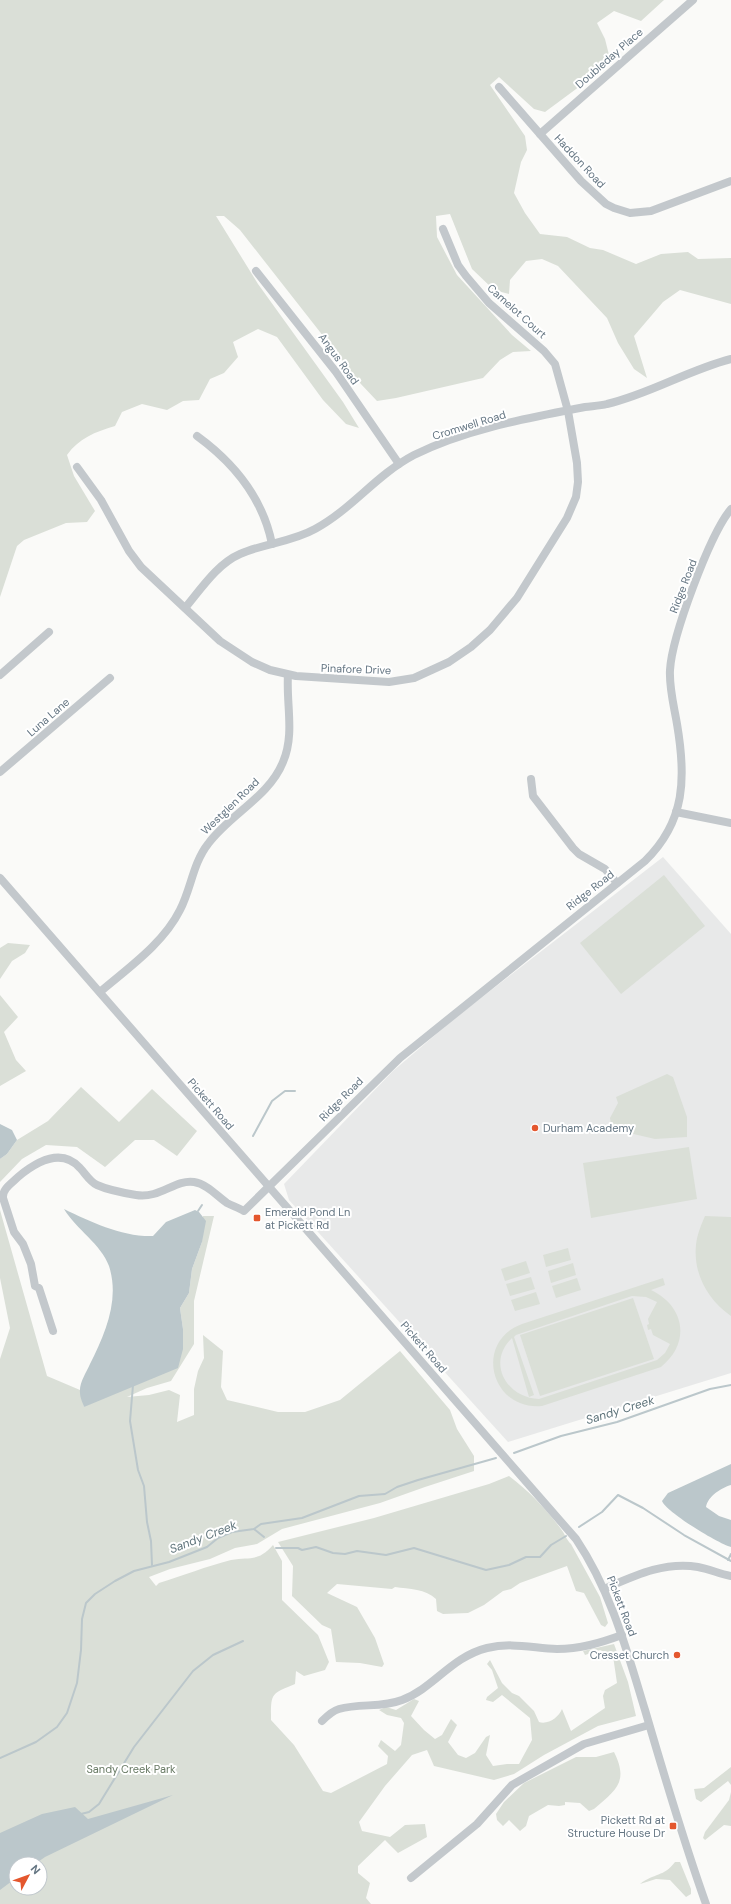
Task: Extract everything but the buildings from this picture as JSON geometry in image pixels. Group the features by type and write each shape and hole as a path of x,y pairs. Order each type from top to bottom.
{"street":[{"name":"Doubleday Place","path":"540,134 693,0"},
{"name":"Haddon Road","path":"499,88 566,166 593,193 606,204 623,211 637,213 651,211 731,181"},
{"name":"Camelot Court","path":"443,229 458,265 466,276 489,303 551,357 557,369 568,411"},
{"name":"Angus Road","path":"256,271 328,362 399,464"},
{"name":"Cromwell Road","path":"185,608 216,572 233,558 272,544 302,536 329,522 386,471 414,455 455,438 502,425 622,400 695,370 731,359"},
{"name":"Pinafore Drive","path":"77,467 101,500 134,558 151,577 235,652 252,662 288,675 389,682 413,678 449,662 471,647 490,630 517,598 567,518 576,497 578,482 577,463 568,411"},
{"path":"197,436 220,454 250,488 264,515 272,544"},
{"name":"Ridge Road","path":"53,1331 39,1288 35,1286 31,1264 23,1244 14,1232 3,1198 3,1194 8,1186 28,1169 50,1158 62,1157 75,1163 97,1185 136,1195 160,1193 182,1183 196,1182 208,1188 228,1203 244,1211 372,1084 410,1049 617,884 645,861 660,846 669,832 676,812 683,772 681,746 672,699 671,661 678,632 701,569 717,531 731,509"},
{"path":"0,675 49,632"},
{"name":"Westglen Road","path":"100,992 166,932 184,902 197,865 207,845 221,829 261,792 280,769 286,751 289,733 288,675"},
{"name":"Luna Lane","path":"0,772 110,678"},
{"path":"531,779 533,796 573,848 579,854 605,869 617,884"},
{"path":"676,812 731,823"},
{"name":"Pickett Road","path":"0,878 569,1530 593,1566 604,1589 622,1635 683,1841 706,1904"},
{"path":"604,1589 649,1570 666,1567 696,1567 731,1576"},
{"path":"322,1721 332,1712 339,1709 378,1706 402,1700 429,1684 461,1658 486,1648 510,1645 544,1648 575,1648 622,1635"},
{"path":"410,1878 477,1824 512,1785 584,1744 649,1725"}],"shaded area":[{"name":"Durham Academy","path":"663,857 731,934 731,1373 508,1442 289,1200 284,1184 393,1071 455,1018"},
{"path":"0,1124 12,1130 17,1140 7,1154 0,1159"},
{"path":"64,1209 107,1228 141,1236 153,1236 166,1222 195,1210 199,1212 206,1221 202,1242 192,1269 189,1293 180,1308 183,1329 183,1349 178,1368 84,1407 80,1395 80,1389 83,1378 106,1329 112,1304 112,1279 109,1266 105,1258"},
{"path":"731,1464 731,1485 723,1488 712,1496 706,1507 719,1516 731,1520 731,1547 682,1520 662,1501 668,1493"},
{"path":"173,1795 47,1856 8,1856 8,1884 0,1890 0,1833 42,1814 75,1807 88,1819"}],"green space":[{"path":"0,0 664,0 641,21 614,11 597,23 605,39 609,55 595,75 545,112 534,109 499,77 490,85 525,136 527,150 521,162 514,193 525,213 540,234 567,237 590,248 603,250 636,264 661,254 688,252 698,259 731,258 731,304 680,290 663,302 634,336 647,378 634,369 618,343 607,318 558,266 542,259 526,261 510,280 509,294 494,290 472,269 450,214 436,216 437,237 457,275 512,335 531,351 513,352 500,360 483,378 377,401 360,383 240,230 224,216 216,216 258,284 343,402 359,428 346,424 323,400 277,337 258,329 233,342 238,357 224,373 210,379 199,400 183,401 167,410 142,404 122,412 115,426 88,436 72,449 67,455 74,476 95,511 87,522 66,523 24,540 17,546 0,597"},
{"path":"664,875 705,926 621,994 580,943"},
{"path":"8,943 30,945 25,953 12,961 0,979 0,948"},
{"path":"0,995 18,1017 4,1032 16,1060 26,1071 0,1086"},
{"path":"667,1074 673,1077 687,1117 687,1137 655,1139 612,1129 610,1118 618,1103 616,1097"},
{"path":"81,1087 119,1122 152,1089 197,1131 177,1156 154,1140 135,1140 105,1167 77,1147 46,1145 22,1159 0,1182 0,1159 7,1154 17,1140 48,1121"},
{"path":"689,1147 697,1199 591,1218 583,1163"},
{"name":"Sandy Creek Park","path":"0,1210 47,1376 80,1390 84,1407 183,1329 180,1308 189,1293 192,1269 202,1242 203,1216 214,1216 194,1301 194,1344 171,1381 147,1388 127,1397 149,1395 169,1390 180,1395 177,1422 194,1415 194,1389 198,1371 204,1358 203,1335 223,1351 221,1387 227,1400 278,1412 305,1412 340,1400 400,1351 450,1410 457,1429 474,1456 474,1471 380,1503 282,1529 257,1544 235,1548 210,1559 170,1569 149,1577 156,1586 159,1583 222,1562 258,1557 273,1545 282,1561 282,1600 318,1635 329,1662 325,1670 304,1676 296,1671 295,1684 281,1690 274,1696 271,1705 271,1720 294,1745 323,1791 331,1793 387,1764 388,1756 378,1746 381,1740 395,1751 401,1745 404,1723 401,1718 387,1715 379,1710 386,1707 396,1710 414,1699 419,1701 411,1716 435,1739 442,1735 451,1719 457,1725 448,1742 458,1755 466,1758 475,1753 486,1737 490,1735 486,1755 493,1766 519,1764 532,1740 530,1718 502,1695 493,1702 486,1700 487,1697 498,1688 492,1670 487,1664 490,1660 502,1683 512,1693 519,1696 534,1711 539,1722 542,1723 553,1720 562,1709 571,1731 605,1708 603,1696 605,1690 617,1683 613,1656 600,1650 585,1655 583,1651 614,1644 628,1682 636,1716 598,1726 544,1755 514,1774 494,1780 434,1766 427,1750 412,1755 385,1786 359,1822 362,1831 390,1837 405,1825 425,1824 427,1837 398,1853 385,1840 358,1866 358,1873 370,1883 366,1898 371,1904 0,1904 0,1359 10,1328 0,1278"},
{"path":"705,1216 731,1217 731,1316 715,1302 709,1294 697,1266 697,1241 699,1230"},
{"path":"568,1248 571,1260 546,1267 543,1255"},
{"path":"526,1261 530,1273 505,1281 501,1269"},
{"path":"573,1263 576,1275 551,1283 548,1271"},
{"path":"531,1277 535,1289 510,1296 506,1284"},
{"path":"577,1278 581,1290 556,1298 552,1286"},
{"path":"663,1278 665,1285 651,1290 671,1305 677,1315 680,1326 680,1336 677,1347 671,1357 661,1367 542,1406 524,1405 510,1398 500,1387 494,1374 493,1359 497,1345 507,1333 522,1324","holes":["632,1296 646,1297 657,1302 648,1319 648,1330 651,1329 653,1335 670,1344 665,1353 657,1360 539,1399 528,1397 518,1393 504,1378 501,1368 501,1358 504,1348 512,1338 529,1397 534,1395 514,1337 516,1335"]},
{"path":"536,1292 540,1304 515,1311 511,1300"},
{"path":"633,1298 654,1359 540,1396 520,1335"},
{"path":"509,1476 543,1507 571,1544 600,1597 608,1623 605,1627 601,1625 584,1593 576,1591 567,1566 520,1583 511,1589 503,1591 484,1605 468,1613 443,1614 437,1611 436,1599 427,1593 417,1590 395,1587 392,1589 337,1584 327,1593 357,1607 375,1638 384,1664 382,1667 360,1663 336,1662 331,1629 322,1625 292,1596 293,1566 278,1542 374,1518 489,1484"},
{"path":"614,1752 620,1771 618,1785 609,1796 594,1809 589,1811 580,1803 565,1802 565,1805 548,1805 529,1816 526,1826 520,1831 509,1820 503,1826 497,1820 496,1814 504,1802 524,1783 576,1757 596,1757"},
{"path":"731,1767 731,1785 728,1781 701,1802 696,1799 694,1789 704,1788"},
{"path":"731,1792 731,1826 724,1825 705,1840 703,1838 705,1832 729,1800"},
{"path":"675,1862 680,1862 691,1889 691,1894 686,1897 670,1880 656,1879 640,1884 663,1873"}],"waterway":[{"path":"253,1136 272,1101 285,1091 295,1091"},
{"path":"198,1211 202,1205"},
{"path":"133,1385 130,1421 138,1470 144,1486 147,1522 151,1541 152,1565"},
{"name":"Sandy Creek","path":"514,1453 561,1436 617,1422 710,1389 731,1385"},
{"name":"Sandy Creek","path":"0,1758 36,1742 57,1727 67,1713 77,1683 81,1650 82,1619 86,1603 95,1594 115,1581 134,1571 169,1562 207,1547 218,1538 232,1532 254,1529 261,1524 302,1518 359,1496 385,1494 397,1487 418,1480 496,1458"},
{"path":"579,1527 602,1512 618,1495 643,1508 684,1535 731,1561"},
{"path":"254,1529 264,1537"},
{"path":"276,1548 298,1548 302,1550 316,1547 333,1553 345,1554 357,1551 386,1555 414,1548 486,1570 509,1565 526,1557 540,1557 551,1545 566,1536"},
{"path":"728,1560 731,1554"},
{"path":"81,1814 89,1812 99,1804 134,1747 193,1671 213,1655 243,1641"}],"place":[{"name":"Durham Academy","path":"535,1128"},
{"name":"Emerald Pond Ln at Pickett Rd","path":"257,1218"},
{"name":"Cresset Church","path":"677,1655"},
{"name":"Pickett Rd at Structure House Dr","path":"673,1826"}]}
